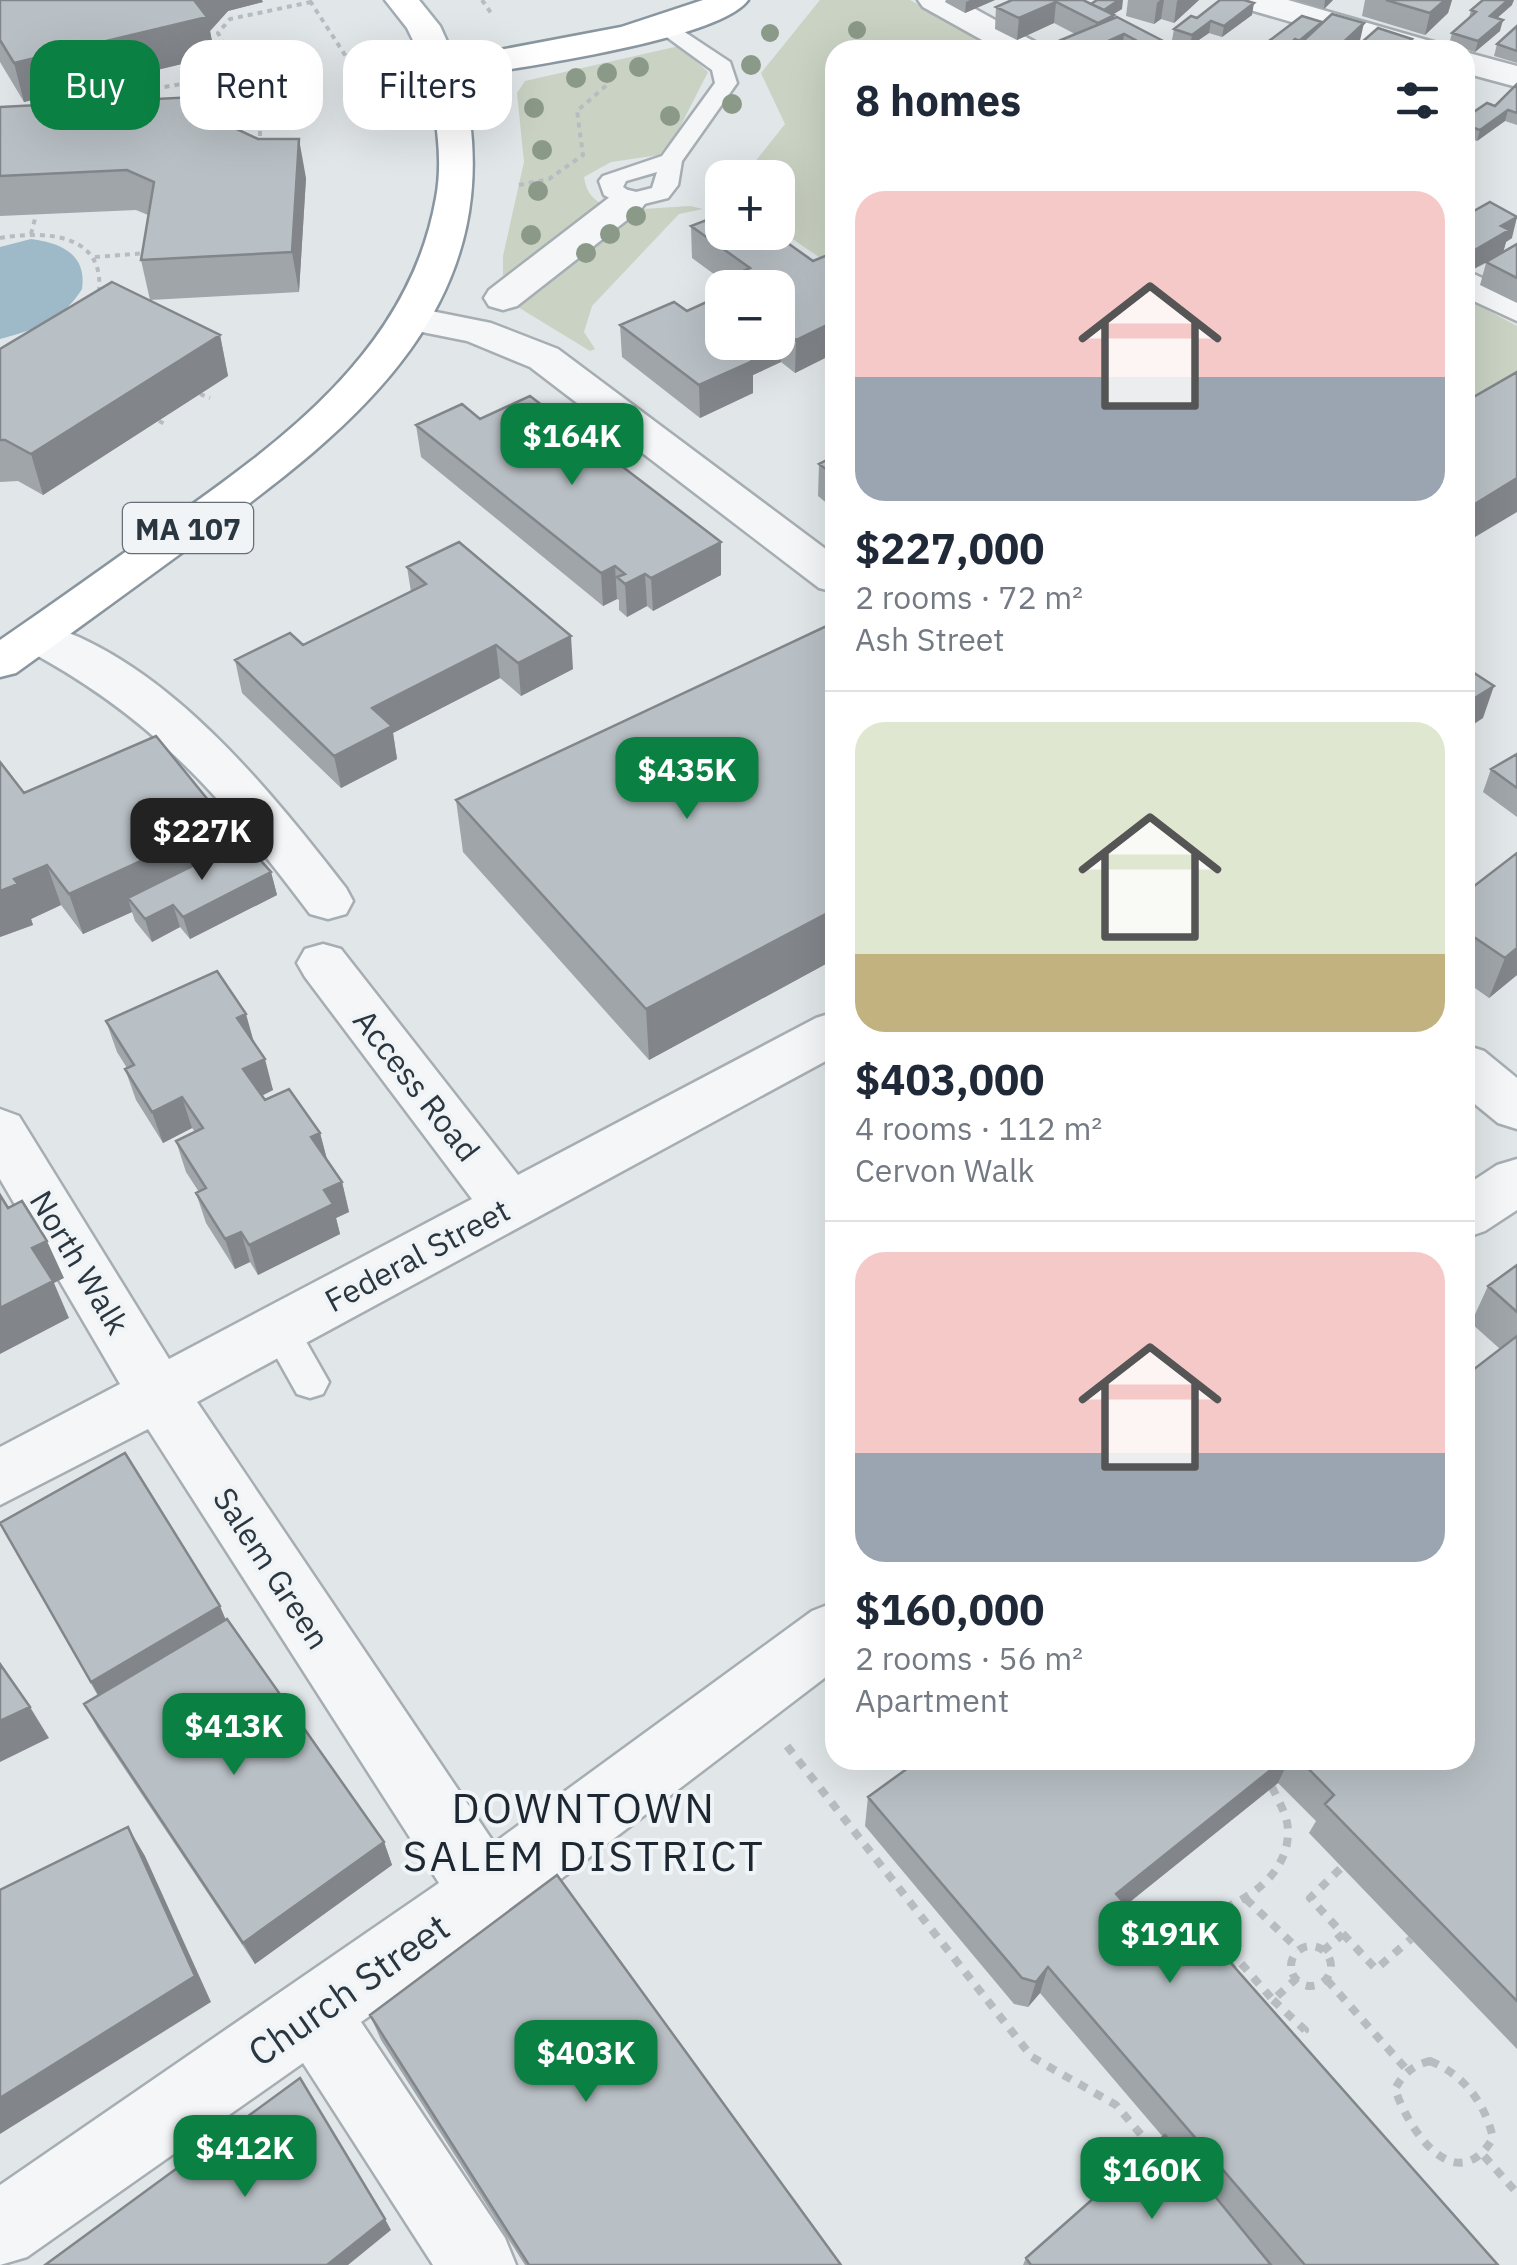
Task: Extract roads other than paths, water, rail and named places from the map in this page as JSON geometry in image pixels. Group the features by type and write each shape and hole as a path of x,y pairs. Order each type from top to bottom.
{"main road":[{"name":"MA 107","path":"402,0 429,40"},
{"path":"512,56 665,26 731,0"},
{"name":"MA 107","path":"18,649 280,463 348,398 411,319 447,238 456,197 458,154 454,130"}],"street":[{"path":"935,0 1008,40"},
{"path":"1252,0 1390,40"},
{"path":"1475,65 1517,77"},
{"path":"503,298 628,201"},
{"path":"1475,287 1517,309"},
{"path":"411,319 477,331 544,358 825,570"},
{"path":"18,649 106,673 157,713 269,823 328,901"},
{"name":"Access Road","path":"323,964 510,1206"},
{"name":"Federal Street","path":"0,1478 825,1037"},
{"name":"North Walk","path":"0,1130 158,1394"},
{"path":"1475,1208 1517,1181"},
{"name":"Salem Green","path":"158,1394 486,1892"},
{"name":"Church Street","path":"0,2230 486,1892 825,1640"},
{"path":"312,2012 478,2265"}],"lane":[{"path":"628,201 660,193 666,185 670,161 726,83 722,67 665,26"},
{"path":"279,1328 310,1382"}],"water":[{"path":"31,239 70,252 80,267 82,289 66,309 47,322 0,339 0,247"}],"district":[{"name":"DOWNTOWN SALEM DISTRICT","path":"584,1831"}]}
